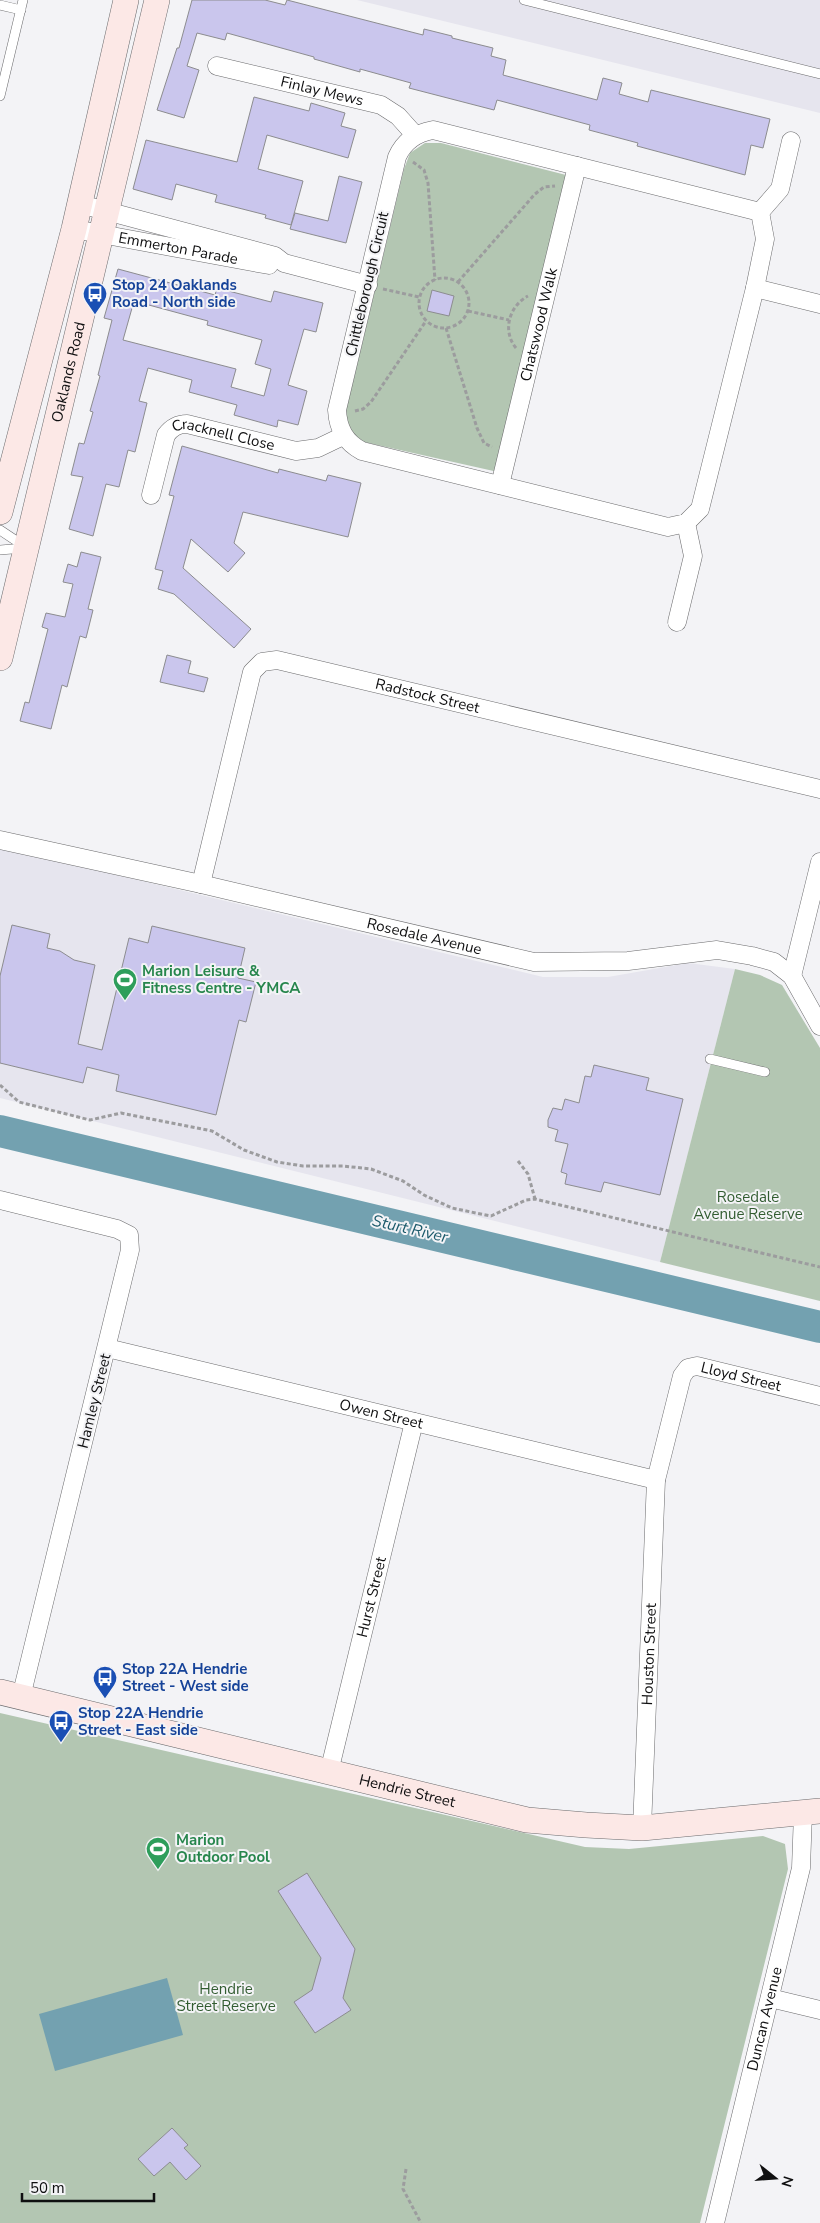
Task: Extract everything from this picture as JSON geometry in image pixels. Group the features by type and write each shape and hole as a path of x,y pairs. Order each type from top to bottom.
{"main road":[{"name":"Oaklands Road","path":"0,512 74,229 126,0"},
{"name":"Oaklands Road","path":"0,658 157,0"},
{"name":"Hendrie Street","path":"10,1694 528,1820 642,1828 812,1812"}],"street":[{"name":"Finlay Mews","path":"217,66 381,105 398,116 415,135"},
{"path":"415,135 433,130 444,131 760,212"},
{"name":"Chittleborough Circuit","path":"343,436 337,421 337,410 397,157 406,142 415,135"},
{"path":"760,212 780,189 791,141"},
{"name":"Chatswood Walk","path":"500,485 578,166"},
{"name":"Emmerton Parade","path":"80,204 275,256 284,263 368,285"},
{"path":"343,436 362,450 668,527 686,523 700,509 755,288 765,239 760,212"},
{"name":"Emmerton Parade","path":"74,229 170,245 272,266 284,263"},
{"path":"755,288 820,304"},
{"name":"Cracknell Close","path":"151,496 166,435 169,430 180,424 187,424 296,451 318,448 343,436"},
{"path":"677,622 693,556 686,523"},
{"name":"Radstock Street","path":"201,884 252,672 262,662 277,660 820,789"},
{"name":"Rosedale Avenue","path":"0,840 201,884 534,962 628,961 717,950 774,962 792,976 820,1026"},
{"path":"792,976 818,884 820,862"},
{"name":"Hamley Street","path":"0,1200 117,1229 129,1235 130,1250 107,1348 10,1694"},
{"name":"Owen Street","path":"107,1348 656,1480"},
{"name":"Lloyd Street","path":"656,1480 682,1376 688,1368 697,1366 820,1396"},
{"name":"Hurst Street","path":"329,1772 414,1422"},
{"name":"Houston Street","path":"642,1828 656,1480"},
{"name":"Duncan Avenue","path":"715,2223 801,1868 812,1812"},
{"path":"770,1998 820,2010"}],"lane":[{"path":"0,96 23,0"},
{"path":"524,0 820,74"},
{"path":"0,5 21,10"},
{"path":"0,530 27,548"},
{"path":"0,550 27,548"},
{"path":"710,1059 765,1072"}],"path":[{"path":"397,157 419,164 424,170 428,183 435,280"},
{"path":"458,282 544,186 572,190"},
{"path":"443,278 458,282 468,295 468,311 458,324 446,328 433,326 421,314 419,297 428,284 435,280 443,278"},
{"path":"368,285 419,297"},
{"path":"468,311 509,320"},
{"path":"337,410 353,411 363,409 371,402 426,321"},
{"path":"446,328 477,428 484,443 508,452"},
{"path":"0,1085 19,1102 90,1120 121,1113 212,1131 244,1150 277,1162 303,1166 343,1166 371,1169 404,1181 424,1195 452,1208 490,1216 526,1200 535,1199 820,1268"},
{"path":"518,1161 528,1174 535,1199"},
{"path":"406,2169 403,2189 421,2223"}],"shaded area":[{"path":"357,0 820,0 820,113"},
{"path":"0,847 543,977 608,977 688,963 735,969 660,1262 0,1098"}],"green space":[{"path":"425,143 441,143 570,176 498,472 364,442 351,431 345,415 404,169 410,153"},
{"name":"Rosedale Avenue Reserve","path":"735,969 760,975 782,985 820,1048 820,1301 660,1262"},
{"name":"Hendrie Street Reserve","path":"0,1713 585,1847 629,1849 763,1836 785,1844 788,1869 700,2223 0,2223"}],"water":[{"path":"167,1978 183,2035 55,2071 39,2014"}],"building":[{"path":"192,0 265,0 285,5 287,0 423,35 424,29 493,48 491,56 506,60 503,75 597,100 603,78 622,83 619,94 648,102 651,90 770,119 763,148 751,145 745,175 637,146 638,143 589,130 590,125 497,100 494,110 409,88 411,83 360,69 360,72 227,33 225,40 197,33 187,66 199,70 184,118 157,110 177,48 179,48"},
{"path":"254,97 309,111 311,103 345,113 341,126 356,130 348,158 267,135 258,169 303,181 291,225 265,218 266,215 215,202 217,195 176,184 172,200 133,189 146,140 237,162"},
{"path":"339,176 362,182 346,243 290,229 295,213 328,221"},
{"path":"118,269 215,295 217,288 271,302 274,291 323,303 316,332 304,329 288,385 307,391 298,425 278,420 277,427 234,415 237,405 189,392 192,380 148,368 139,401 147,403 135,452 128,450 119,487 106,484 93,536 69,529 83,477 71,475 79,443 84,444 93,412 90,411 112,320 104,318","holes":["134,301 208,321 207,325 262,340 255,364 271,369 264,396 231,387 236,369 123,340"]},
{"path":"432,290 454,296 449,316 427,311"},
{"path":"182,446 278,473 279,469 326,481 328,475 361,483 348,537 243,512 234,543 245,553 228,572 191,539 183,568 251,629 234,648 174,594 158,589 163,571 155,569 174,496 169,495"},
{"path":"81,552 101,557 88,609 93,610 86,638 80,636 67,687 62,685 51,729 20,721 25,702 29,703 48,629 42,627 46,613 65,617 73,584 63,582 68,564 77,567"},
{"path":"167,655 191,661 188,673 208,678 204,692 160,682"},
{"name":"Marion Leisure & Fitness Centre - YMCA","path":"12,925 50,934 47,948 60,951 74,960 95,965 78,1044 102,1050 129,938 148,943 152,926 245,948 238,978 256,982 246,1022 239,1020 216,1115 116,1091 119,1075 87,1067 83,1083 0,1063 0,976"},
{"path":"594,1065 649,1078 646,1090 683,1099 660,1195 604,1182 601,1192 565,1184 567,1174 561,1172 568,1144 555,1141 558,1130 548,1127 548,1120 553,1108 562,1110 565,1099 579,1103 585,1076 591,1077"},
{"path":"307,1873 355,1949 343,1998 351,2010 315,2033 294,2002 312,1990 321,1958 278,1891"},
{"path":"172,2128 188,2145 184,2148 201,2166 186,2180 170,2162 154,2176 138,2159"}],"waterway":[{"name":"Sturt River","path":"0,1131 820,1327"}],"place":[{"name":"Stop 24 Oaklands Road - North side","path":"95,315"},
{"name":"Marion Leisure & Fitness Centre - YMCA","path":"125,1001"},
{"name":"Stop 22A Hendrie Street - West side","path":"105,1699"},
{"name":"Stop 22A Hendrie Street - East side","path":"61,1743"},
{"name":"Marion Outdoor Pool","path":"158,1870"}]}
